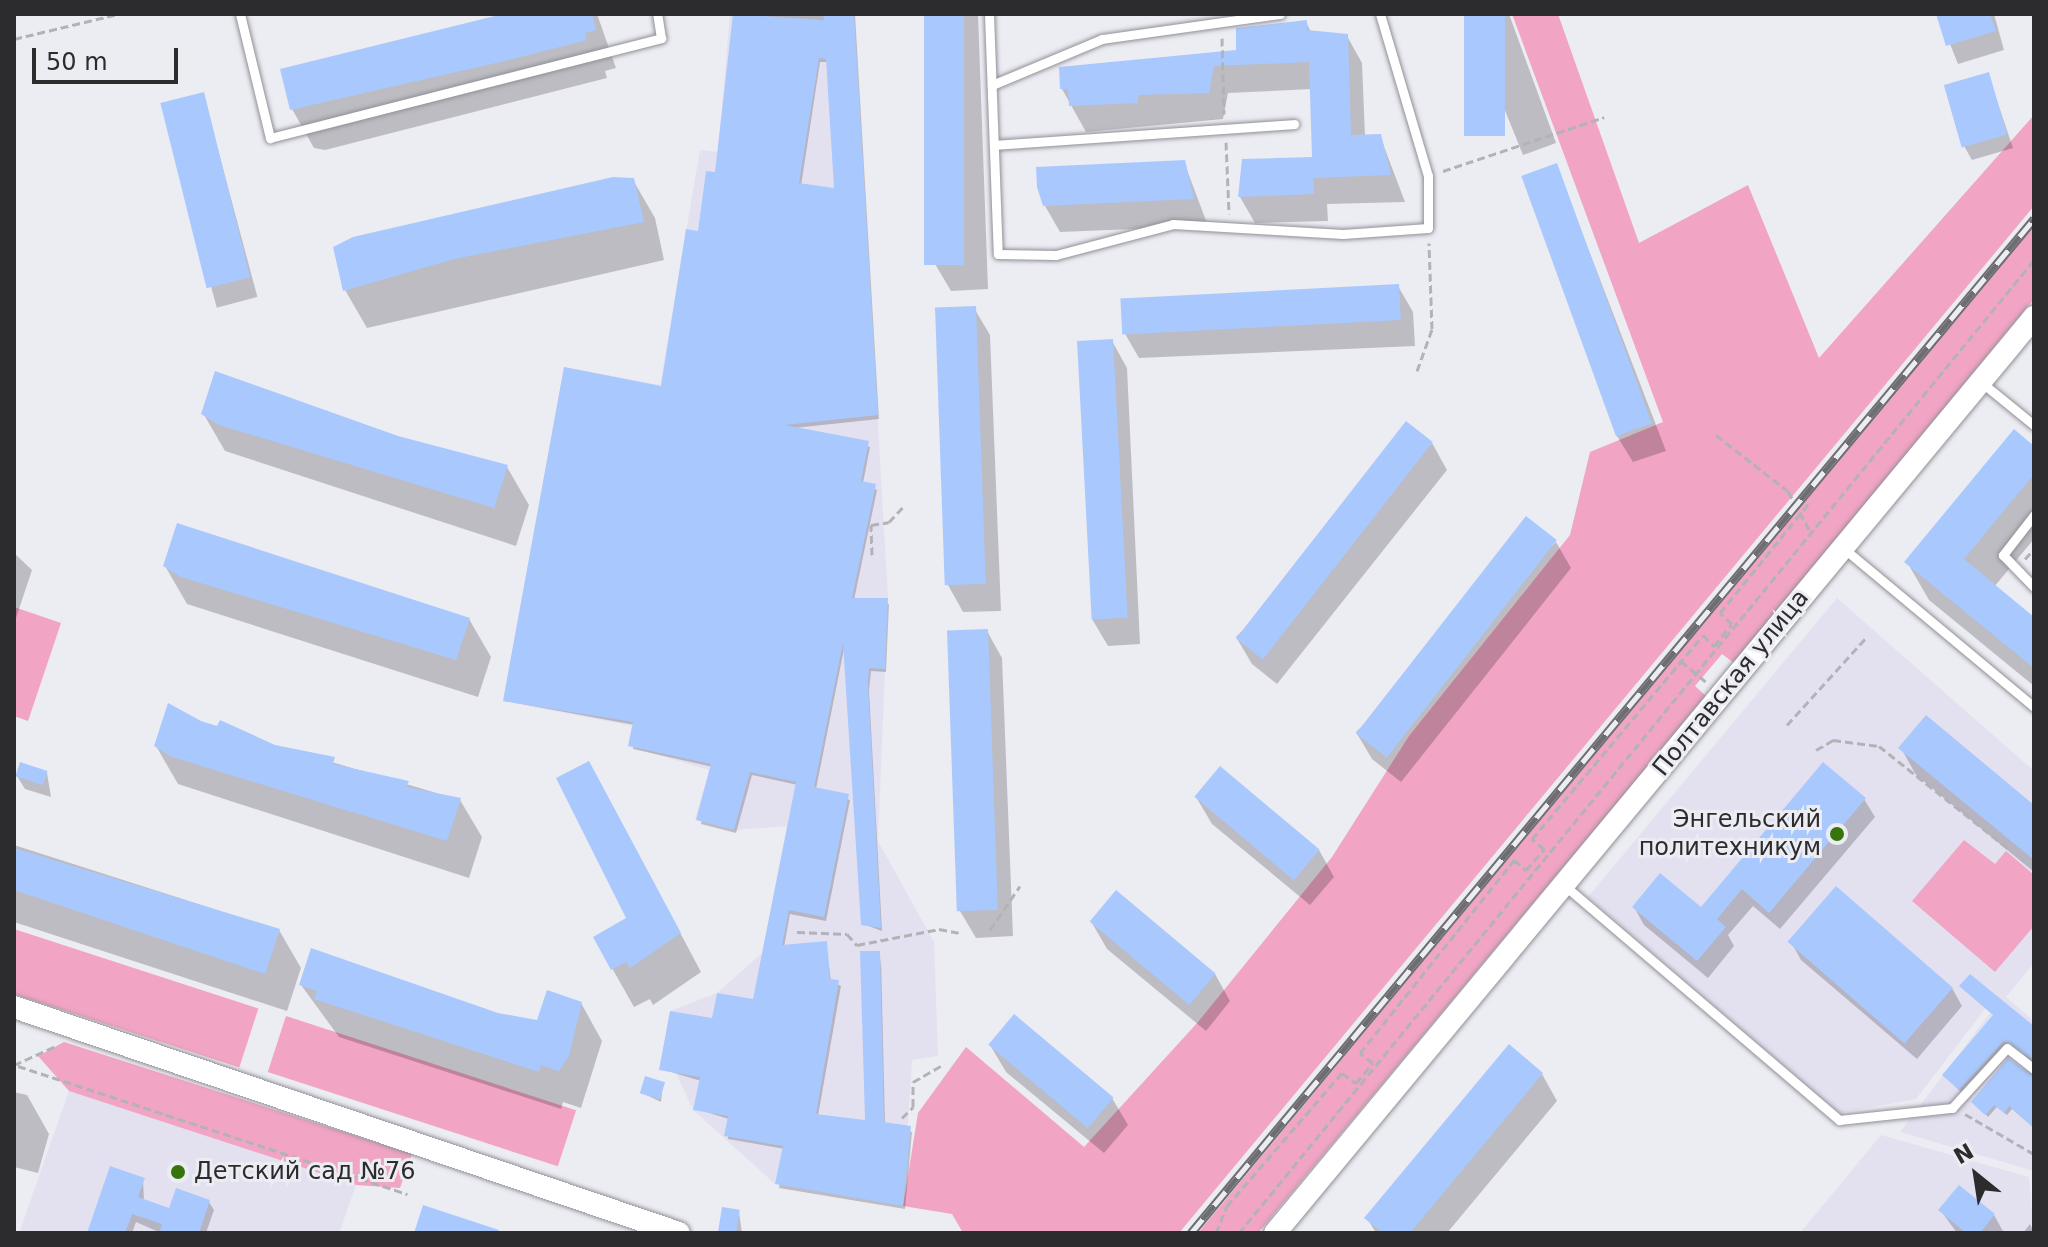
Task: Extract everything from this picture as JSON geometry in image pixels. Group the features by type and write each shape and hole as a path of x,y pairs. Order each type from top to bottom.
{"street":[{"name":"Полтавская улица","path":"1275,1233 2034,317"},
{"path":"14,1007 679,1233"}],"lane":[{"path":"240,14 270,138 661,38 657,14"},
{"path":"989,14 998,254 1056,255 1173,224 1343,234 1428,228 1428,176 1380,14"},
{"path":"992,85 1102,39 1280,14"},
{"path":"994,145 1294,124"},
{"path":"1980,381 2034,425"},
{"path":"2034,515 2003,555 2034,587"},
{"path":"1842,547 2034,707"},
{"path":"1564,885 1839,1120 1952,1108 2007,1048 2034,1069"}],"path":[{"path":"14,39 118,14"},
{"path":"1428,176 1604,117"},
{"path":"1417,371 1432,329 1428,228"},
{"path":"1239,1233 2034,260"},
{"path":"1716,435 1788,491 1811,533"},
{"path":"1216,1233 1227,1206 1342,1073 1356,1083 1373,1063 1360,1053 1514,860 1526,870 1544,849 1532,839 1703,635 1714,646 1732,624 1720,613 1810,502"},
{"path":"872,555 871,525 889,522 904,506"},
{"path":"1787,725 1866,638"},
{"path":"1681,661 1696,674"},
{"path":"1816,750 1833,740 1879,746 2010,850"},
{"path":"990,930 1020,886"},
{"path":"797,932 847,934 857,945 939,929 959,933"},
{"path":"902,1118 913,1107 913,1082 944,1064"},
{"path":"18,1066 408,1194"},
{"path":"1952,1108 2034,1154"}],"shaded area":[{"path":"730,14 854,14 888,598 878,841 934,942 938,1056 912,1060 903,1206 775,1184 693,1110 676,1073 659,1070 670,1011 717,993 762,953 787,826 734,830 695,819 709,770 628,746 632,726 503,701 564,367 660,385 700,150 718,152"},
{"path":"1512,14 1558,14 1639,243 1748,185 1819,358 2034,115 2034,206 1179,1233 963,1233 952,1214 903,1206 918,1113 966,1047 1084,1147 1198,1022 1332,857 1409,736 1570,535 1590,452 1663,422"},
{"path":"2034,223 2034,299 1734,663 1722,654 1695,686 1706,696 1258,1233 1198,1233"},
{"name":"Энгельский политехникум","path":"1837,598 2034,771 2034,963 2006,997 2034,1021 2034,1171 1900,1132 1990,1013 1982,1003 1994,985 1980,1003 1985,1009 1916,1099 1839,1113 1588,897"},
{"path":"14,607 61,623 28,721 14,716"},
{"path":"1964,840 1995,864 2006,851 2034,875 2034,926 1995,972 1912,901"},
{"path":"14,929 258,1008 239,1067 14,994"},
{"path":"286,1016 576,1110 558,1166 268,1072"},
{"path":"64,1042 412,1154 400,1188 356,1185 69,1091 38,1056"},
{"name":"Детский сад №76","path":"69,1091 356,1185 339,1233 19,1233"},
{"path":"1881,1135 2029,1177 2034,1233 1800,1233"}],"building":[{"path":"503,14 592,14 596,30 585,33 587,40 290,110 280,69"},
{"path":"733,14 824,20 823,14 854,14 878,415 785,425 869,441 861,481 876,484 852,598 888,598 885,669 869,668 868,685 881,928 861,925 843,643 814,787 849,794 824,917 789,910 782,945 827,941 830,979 839,980 816,1114 865,1120 860,951 880,951 884,1122 911,1126 903,1206 775,1184 783,1146 724,1136 728,1116 693,1110 700,1077 659,1070 670,1011 712,1018 717,993 753,999 796,782 750,772 734,830 696,820 711,764 628,746 633,722 503,701 564,367 661,386 686,229 698,231 706,171 715,172","holes":["819,58 826,59 834,188 799,183"]},
{"path":"924,14 964,14 964,265 924,265"},
{"path":"1464,14 1505,14 1505,136 1464,136"},
{"path":"1936,14 1990,14 1996,31 1946,46"},
{"path":"1307,20 1307,30 1348,34 1351,135 1381,134 1391,175 1313,178 1314,194 1238,197 1242,159 1312,157 1309,62 1214,66 1209,93 1138,95 1138,103 1069,106 1068,89 1060,89 1059,67 1236,50 1236,28"},
{"path":"1989,72 2007,134 1962,147 1944,85"},
{"path":"204,92 250,277 207,288 160,103"},
{"path":"1185,160 1194,199 1043,206 1037,187 1036,167"},
{"path":"1557,163 1652,423 1616,436 1521,176"},
{"path":"613,177 634,178 644,222 454,259 343,291 333,247 353,237"},
{"path":"1399,284 1401,320 1122,335 1120,299"},
{"path":"976,306 986,584 945,585 935,307"},
{"path":"1113,339 1128,618 1092,620 1077,341"},
{"path":"215,371 398,436 508,465 494,508 219,425 201,414"},
{"path":"1406,421 1433,442 1263,659 1236,638"},
{"path":"2014,429 2034,446 2034,474 1964,559 2034,617 2034,668 1904,562"},
{"path":"1526,516 1557,540 1387,758 1356,733"},
{"path":"177,523 470,618 456,660 181,577 163,566"},
{"path":"988,629 998,910 957,911 947,630"},
{"path":"168,703 201,721 217,726 220,720 275,745 335,757 333,764 409,781 406,787 461,798 447,841 172,757 154,746"},
{"path":"1926,715 2034,805 2034,860 1898,748"},
{"path":"589,761 681,933 630,968 626,962 611,970 593,937 626,918 556,778"},
{"path":"20,762 48,771 43,785 15,776"},
{"path":"1823,762 1866,798 1769,913 1742,889 1717,919 1726,927 1697,961 1632,907 1660,873 1701,907"},
{"path":"1220,766 1320,850 1294,880 1194,797"},
{"path":"14,848 280,929 265,974 14,890"},
{"path":"1836,886 1953,988 1904,1044 1787,942"},
{"path":"1116,890 1216,974 1189,1005 1090,921"},
{"path":"311,948 498,1013 537,1020 547,990 582,1002 569,1056 559,1071 541,1065 539,1072 314,999 317,991 299,985"},
{"path":"1970,974 2034,1026 2034,1060 2004,1041 1959,1090 1942,1075 1993,1015 1959,986"},
{"path":"1014,1014 1114,1098 1088,1128 988,1045"},
{"path":"1509,1044 1543,1073 1410,1233 1383,1233 1364,1218"},
{"path":"2008,1058 2034,1076 2034,1128 2009,1106 2004,1113 1994,1105 1985,1115 1971,1102"},
{"path":"645,1076 665,1082 660,1099 640,1093"},
{"path":"110,1166 145,1178 138,1197 169,1208 176,1188 210,1200 199,1233 159,1233 162,1224 132,1214 125,1233 87,1233"},
{"path":"1959,1185 1995,1214 1980,1233 1966,1233 1938,1210"},
{"path":"423,1205 499,1230 498,1233 414,1233"},
{"path":"722,1207 740,1210 736,1233 718,1233"}],"railway":[{"path":"1191,1233 2034,219"}],"place":[{"name":"Энгельский политехникум","path":"1837,834"},
{"name":"Детский сад №76","path":"178,1172"}]}
